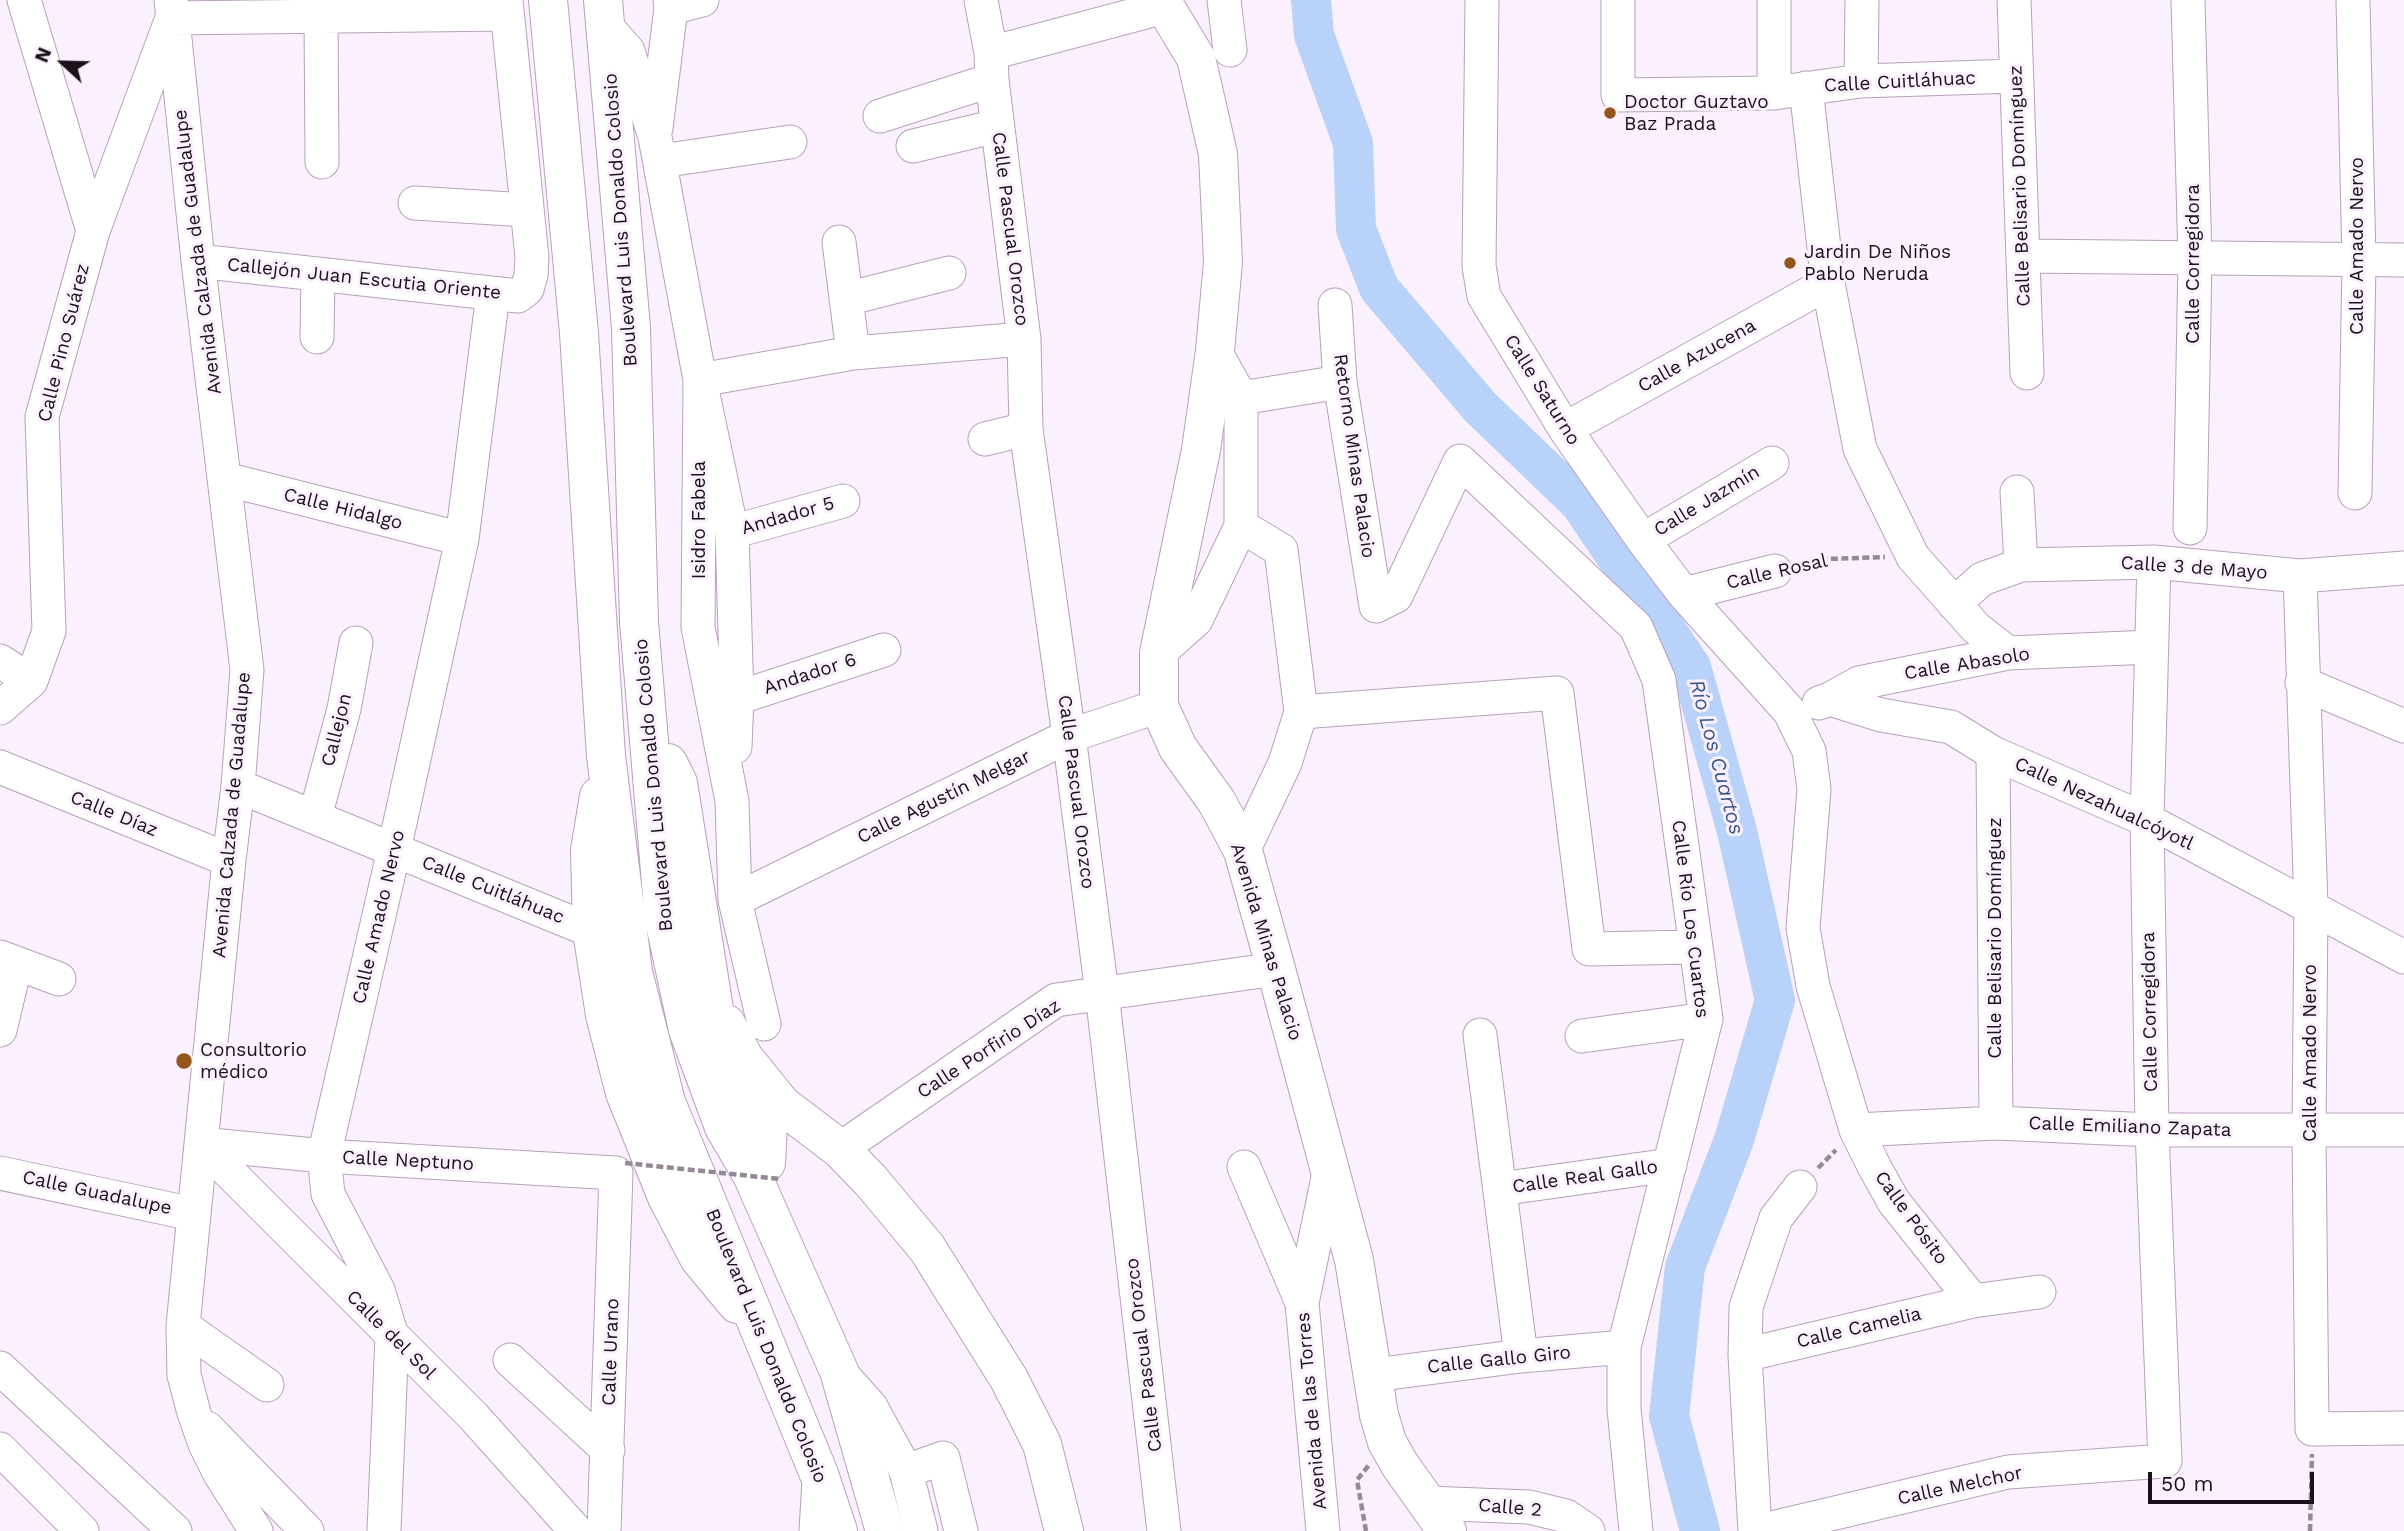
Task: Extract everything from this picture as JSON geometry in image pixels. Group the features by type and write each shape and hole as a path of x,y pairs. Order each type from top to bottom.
{"main road":[{"name":"Boulevard Luis Donaldo Colosio","path":"548,0 579,333 606,756 632,972 666,1102 819,1474 838,1531"},
{"path":"559,0 568,106 577,111 591,109 596,99 599,9"},
{"name":"Avenida Minas Palacio","path":"1162,4 1196,58 1218,154 1223,262 1215,351 1201,450 1159,653 1158,706 1178,748 1217,802 1242,851 1354,1260 1379,1415 1387,1442 1400,1465 1437,1517"},
{"name":"Boulevard Luis Donaldo Colosio","path":"599,9 631,328 639,622 664,919 688,1030 724,1127 752,1175 771,1184 839,1371 885,1531"},
{"path":"579,333 586,313 577,201 582,190 603,187 610,194 622,317 631,328"},
{"path":"649,743 667,759 678,783 716,1021 771,1184"},
{"path":"606,756 590,850 592,931 605,1014 625,1093 667,1197 699,1258 758,1326"},
{"path":"715,1004 744,1058 782,1105 840,1149 871,1181 927,1248 1009,1379 1042,1444 1064,1531"},
{"path":"771,1184 768,1124 782,1105"}],"street":[{"path":"24,0 93,231"},
{"name":"Calle Pascual Orozco","path":"981,0 1024,339 1026,429 1102,993 1164,1531"},
{"path":"1224,0 1230,50"},
{"name":"Calle Saturno","path":"1482,0 1479,266 1484,296 1565,429 1643,540 1684,594 1790,712"},
{"name":"Calle Cuitláhuac","path":"1618,0 1618,95 1790,90 1861,81 2015,76"},
{"path":"1774,0 1860,449 1913,556 1976,628 2008,653"},
{"path":"1861,81 1862,0"},
{"name":"Calle Belisario Domínguez","path":"2014,0 2027,373"},
{"name":"Calle Corregidora","path":"2188,0 2195,259 2190,528"},
{"name":"Calle Amado Nervo","path":"2353,0 2359,261 2355,493"},
{"path":"681,3 658,149 790,142"},
{"path":"880,116 991,67 1162,4"},
{"path":"171,9 321,16 506,7 526,210 415,203"},
{"name":"Calle Pino Suárez","path":"0,708 30,681 49,631 42,416 93,231 171,9"},
{"name":"Avenida Calzada de Guadalupe","path":"171,9 247,670 239,786 193,1214 183,1326 184,1375 205,1444 220,1474 256,1531"},
{"name":"Isidro Fabela","path":"599,9 628,51 658,149 700,380 698,627 732,801 735,900 765,1024"},
{"path":"321,16 322,162"},
{"path":"913,146 997,126"},
{"name":"Callejón Juan Escutia Oriente","path":"198,261 518,296 527,289 531,275 532,257 526,210"},
{"path":"839,242 853,353"},
{"path":"2022,256 2404,260"},
{"path":"846,299 949,272"},
{"path":"317,337 318,274"},
{"name":"Calle Azucena","path":"1565,429 1828,283"},
{"name":"Calle Amado Nervo","path":"384,1531 392,1336 378,1290 328,1194 324,1156 462,539 493,294"},
{"name":"Retorno Minas Palacio","path":"1335,305 1340,382 1376,606 1396,596 1460,461"},
{"path":"732,801 737,698 732,532 700,380 853,353 1024,339"},
{"path":"1159,653 1196,620 1241,526 1241,398 1215,351"},
{"path":"1241,398 1340,382"},
{"path":"985,439 1026,429"},
{"name":"Calle Río Los Cuartos","path":"1460,461 1636,627 1658,681 1706,1019 1624,1347 1624,1409 1636,1531"},
{"name":"Calle Jazmín","path":"1643,540 1772,463"},
{"name":"Calle Hidalgo","path":"225,479 462,539"},
{"path":"2017,492 2021,565"},
{"name":"Andador 5","path":"732,532 843,501"},
{"path":"1241,526 1281,550 1301,712 1284,763 1242,851"},
{"name":"Calle Corregidora","path":"2154,562 2147,820 2152,1130 2165,1461"},
{"name":"Calle 3 de Mayo","path":"1954,604 1982,579 2021,565 2154,562 2300,576 2404,568"},
{"name":"Calle Rosal","path":"1684,594 1776,571"},
{"name":"Calle Amado Nervo","path":"2300,576 2311,906 2309,1131 2312,1429"},
{"name":"Callejon","path":"314,817 344,709 356,643"},
{"name":"Calle Abasolo","path":"1830,699 1859,683 2008,653 2151,647"},
{"name":"Andador 6","path":"737,698 884,650"},
{"path":"0,661 30,681"},
{"path":"2302,683 2404,726"},
{"path":"1301,712 1557,693 1589,950 1694,947"},
{"path":"1790,712 1830,699"},
{"name":"Calle Nezahualcóyotl","path":"1830,699 1881,715 1951,727 1993,753 2147,820 2404,957"},
{"name":"Calle Agustín Melgar","path":"735,900 1069,736 1158,706"},
{"name":"Calle Pósito","path":"1790,712 1809,751 1814,789 1803,928 1813,986 1856,1130 1894,1202 1973,1301"},
{"name":"Calle Belisario Domínguez","path":"1993,753 1996,1123"},
{"name":"Calle Díaz","path":"0,767 229,860"},
{"name":"Calle Cuitláhuac","path":"239,786 592,931"},
{"path":"0,1030 8,960 59,979"},
{"name":"Calle Porfirio Díaz","path":"840,1149 1056,1000 1276,969"},
{"path":"1582,1036 1706,1019"},
{"path":"1480,1035 1521,1356"},
{"name":"Calle Emiliano Zapata","path":"1856,1130 1996,1123 2152,1130 2404,1130"},
{"name":"Calle Neptuno","path":"201,1144 324,1156 620,1168"},
{"name":"Calle del Sol","path":"201,1144 474,1417 576,1531"},
{"name":"Calle Real Gallo","path":"1500,1189 1670,1165"},
{"path":"1244,1167 1302,1303"},
{"name":"Calle Urano","path":"604,1531 620,1168"},
{"name":"Avenida de las Torres","path":"1323,1531 1302,1303 1330,1168"},
{"name":"Calle Guadalupe","path":"0,1173 193,1214"},
{"path":"1757,1531 1745,1355 1746,1307 1776,1219 1800,1186"},
{"name":"Calle Camelia","path":"1745,1355 1973,1301 2039,1293"},
{"path":"183,1326 267,1385"},
{"name":"Calle Gallo Giro","path":"1374,1375 1521,1356 1624,1347"},
{"path":"510,1360 608,1450"},
{"path":"0,1368 175,1531"},
{"path":"839,1371 871,1406 905,1471 921,1531"},
{"path":"194,1413 307,1531"},
{"path":"2312,1429 2404,1428"},
{"path":"0,1449 82,1531"},
{"path":"905,1471 943,1458 961,1531"},
{"name":"Calle Melchor","path":"1757,1531 2008,1472 2165,1461"},
{"path":"816,1531 819,1474"},
{"name":"Calle 2","path":"1437,1517 1529,1507 1566,1516 1588,1531"}],"path":[{"name":"Calle Rosal","path":"1776,571 1827,559 1913,556"},
{"path":"1800,1186 1856,1130"},
{"path":"620,1168 771,1184"},
{"path":"2310,1531 2312,1429"},
{"path":"1357,1480 1366,1531"}],"waterway":[{"name":"Río Los Cuartos","path":"1311,0 1314,35 1353,143 1356,229 1379,288 1480,407 1580,503 1691,667 1737,831 1775,1000 1734,1140 1685,1267 1669,1416 1700,1531"}],"place":[{"name":"Doctor Guztavo Baz Prada","path":"1610,113"},
{"name":"Jardin De Niños Pablo Neruda","path":"1790,263"},
{"name":"Consultorio médico","path":"184,1061"}]}
